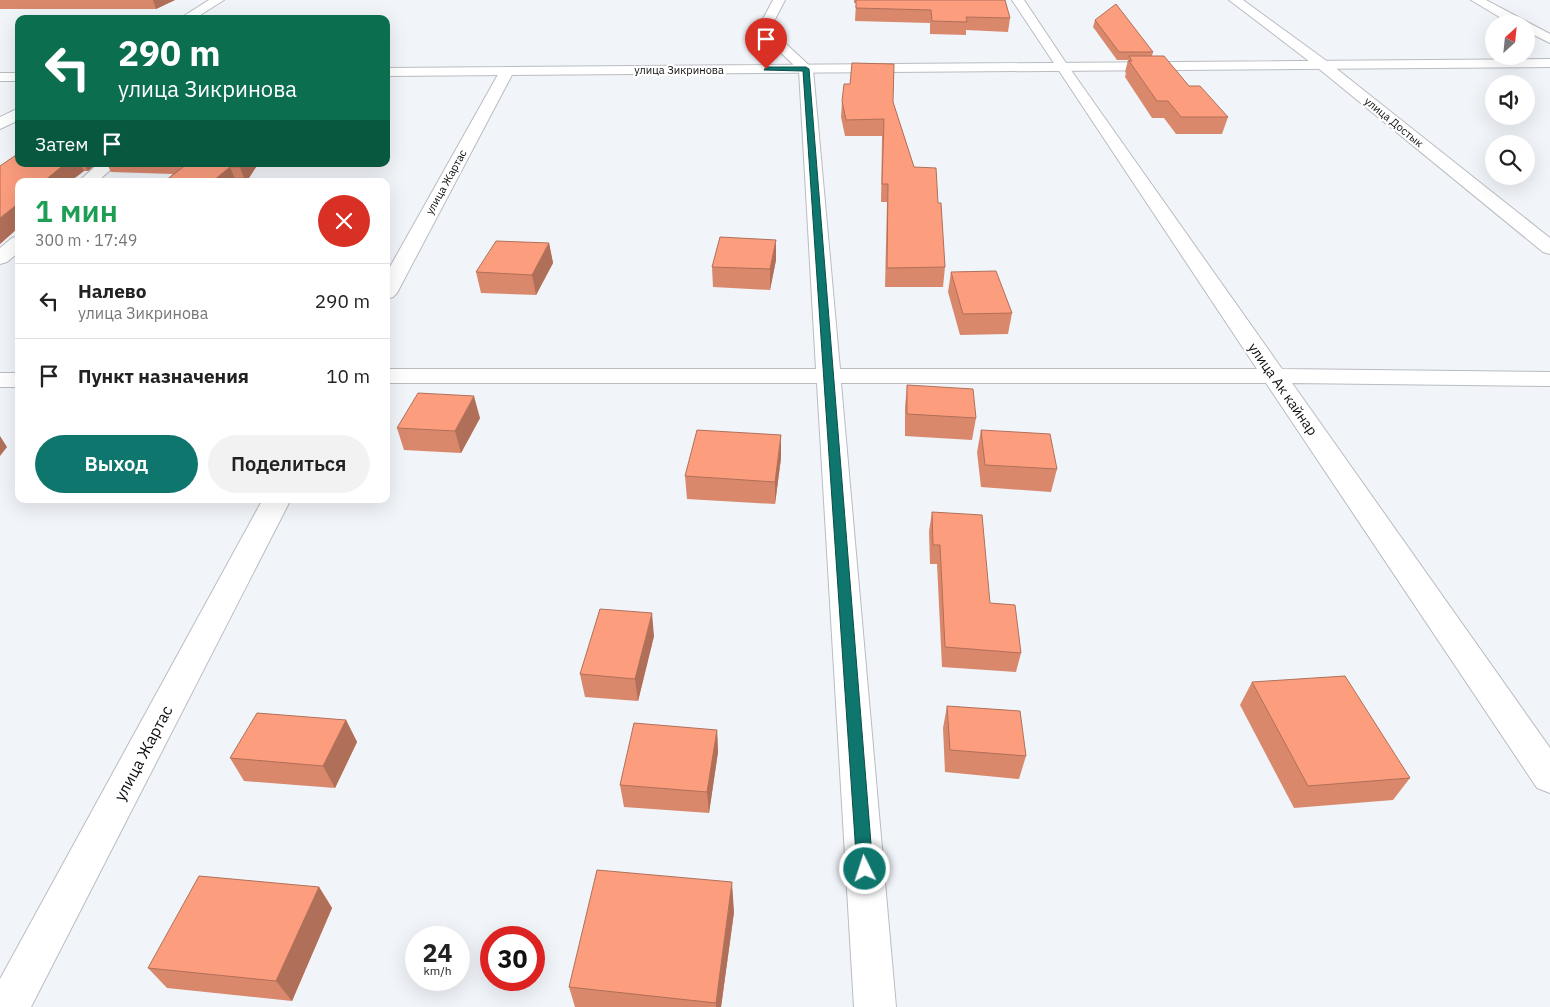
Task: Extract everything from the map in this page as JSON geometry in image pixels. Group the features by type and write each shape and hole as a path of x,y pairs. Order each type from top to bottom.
{"street":[{"path":"192,15 218,0"},
{"path":"779,0 763,30 806,69 875,1007"},
{"name":"улица Ак кайнар","path":"1018,0 1062,67 1550,777"},
{"name":"улица Достык","path":"1235,0 1322,65 1550,248"},
{"path":"1477,0 1504,15"},
{"path":"1535,31 1550,39"},
{"name":"улица Зикринова","path":"390,72 1550,64"},
{"name":"улица Жартас","path":"390,286 507,72"},
{"path":"0,77 15,76"},
{"path":"0,124 15,115"},
{"path":"92,178 104,167"},
{"path":"0,258 15,245"},
{"path":"390,248 410,248"},
{"path":"0,269 15,266"},
{"path":"390,376 1274,376 1550,378"},
{"path":"0,380 15,380"},
{"name":"улица Жартас","path":"8,1007 276,503"}],"building":[{"path":"856,0 1005,0 1010,18 966,17 967,22 932,21 931,10 856,8"},
{"path":"1116,4 1153,52 1119,52 1095,20"},
{"path":"1129,56 1164,56 1189,86 1200,86 1228,117 1181,117 1168,101 1157,101 1129,61 1132,61"},
{"path":"852,63 894,64 893,102 914,167 936,168 938,203 941,203 945,267 887,268 888,184 882,184 884,119 846,120 842,101 844,84 850,84"},
{"path":"15,156 15,167 61,167 48,178 15,178 15,206 0,218 0,166"},
{"path":"183,167 230,167 217,178 169,178"},
{"path":"720,237 776,240 770,269 712,267"},
{"path":"496,241 549,243 532,275 476,272"},
{"path":"996,271 1012,313 963,314 951,272"},
{"path":"907,385 973,389 976,418 907,414"},
{"path":"418,393 474,396 455,431 397,428"},
{"path":"697,430 781,435 775,482 685,476"},
{"path":"981,430 1050,434 1057,469 985,465"},
{"path":"932,512 982,515 990,603 1015,605 1021,653 945,647 940,545 933,545"},
{"path":"600,609 652,613 635,679 580,674"},
{"path":"1345,676 1410,778 1308,786 1252,682"},
{"path":"947,706 1020,711 1026,756 950,750"},
{"path":"257,713 346,720 323,766 230,758"},
{"path":"634,723 717,730 707,792 620,785"},
{"path":"597,870 732,882 716,1003 569,987"},
{"path":"199,876 319,887 276,981 148,968"}],"route":[{"path":"766,69 806,69 865,869"}]}
